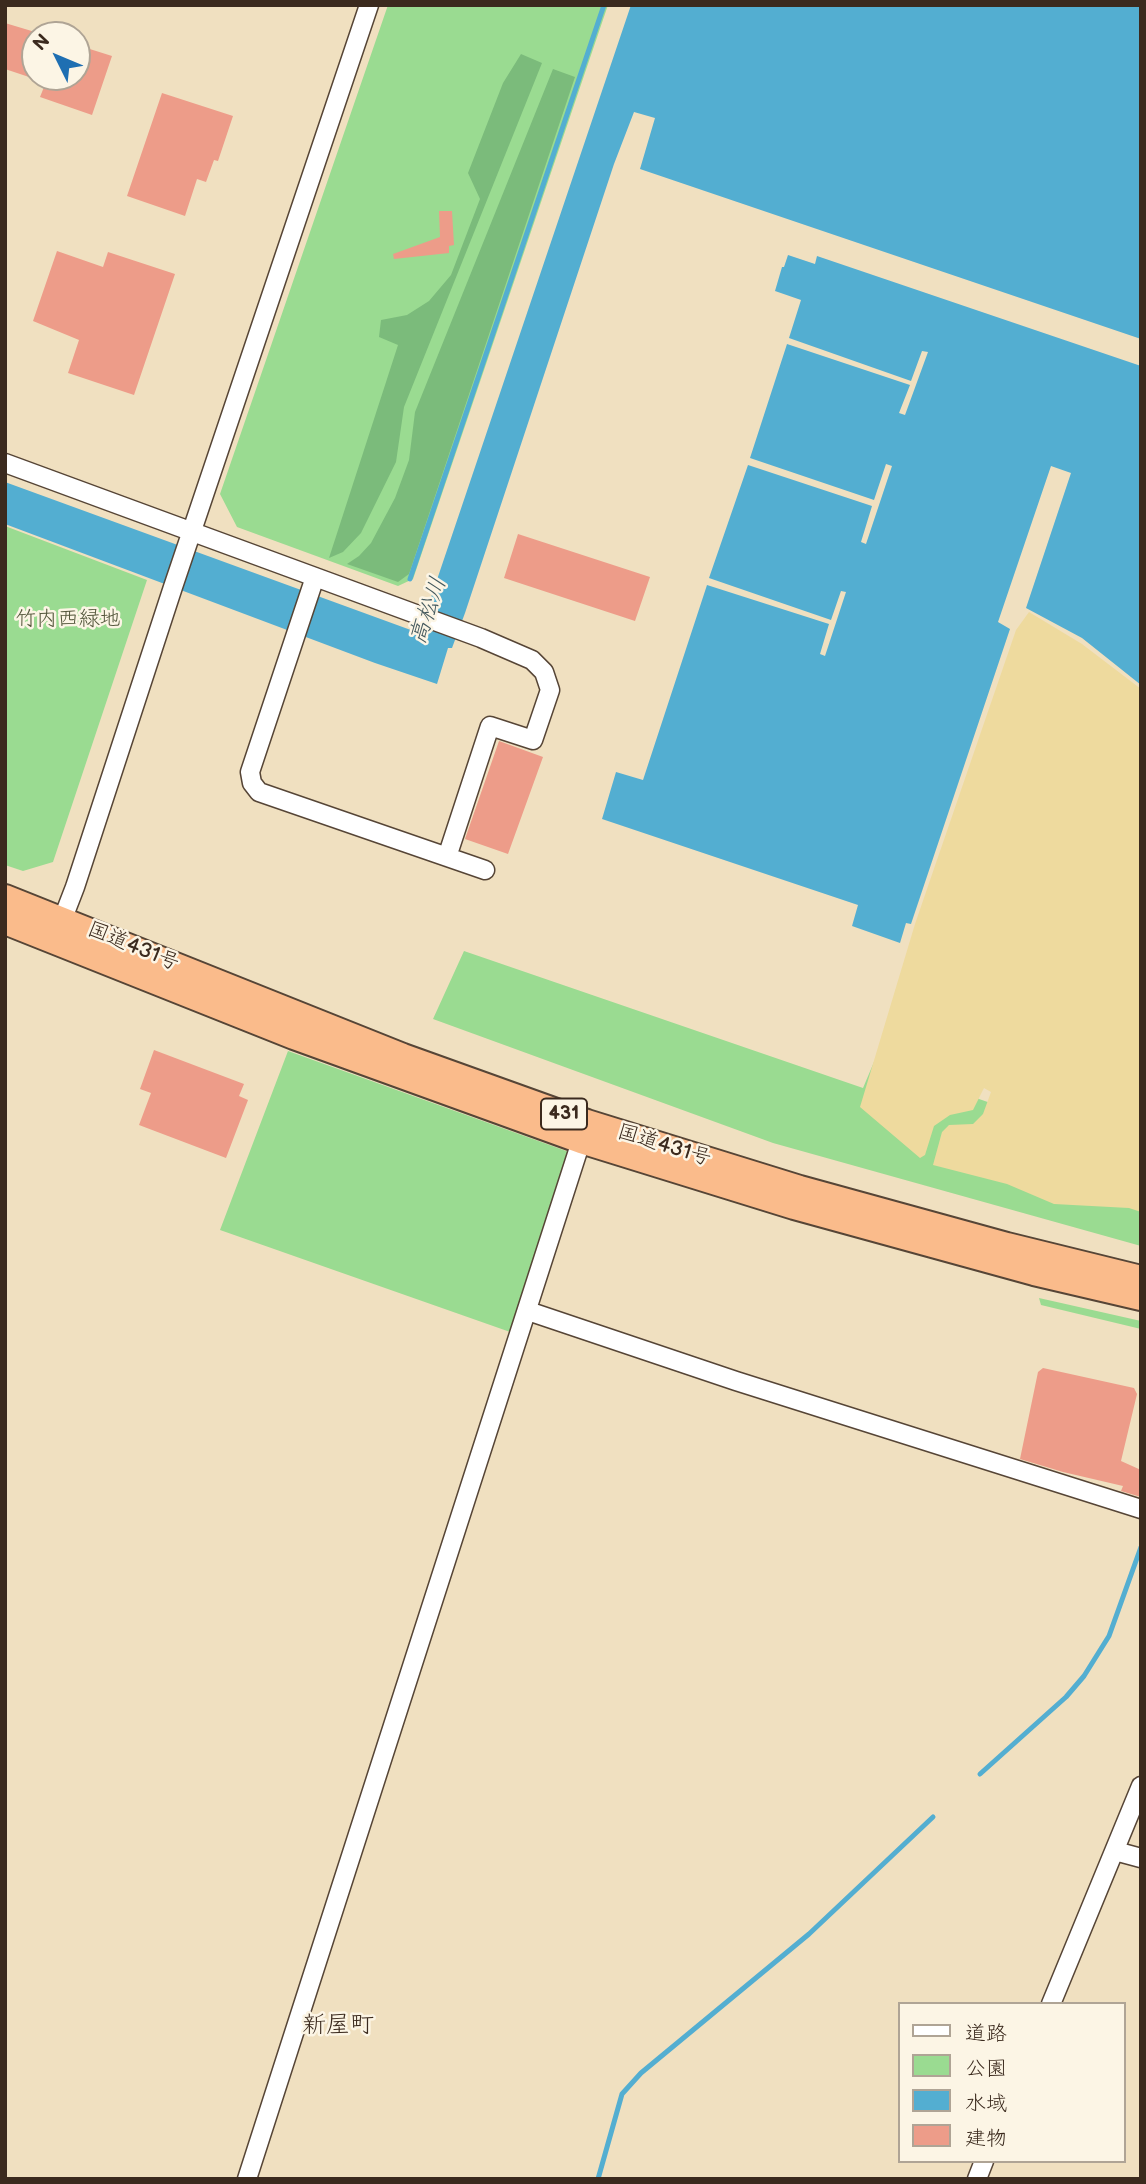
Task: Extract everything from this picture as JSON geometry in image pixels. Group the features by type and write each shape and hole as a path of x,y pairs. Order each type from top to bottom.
{"highway":[{"name":"国道431号","path":"5,897 58,930"},
{"name":"国道431号","path":"5,922 58,930 403,1056 584,1131 794,1208 1034,1273 1141,1298"},
{"name":"国道431号","path":"584,1131 1007,1245 1141,1278"}],"street":[{"path":"58,930 75,887 369,5"},
{"path":"5,463 189,540 312,585 418,615 532,660 544,672 550,690 533,740 490,726 447,856"},
{"path":"312,585 250,772 252,783 259,792 485,870"},
{"path":"247,2179 584,1131"},
{"path":"528,1311 736,1381 1140,1509"},
{"path":"1052,2002 1141,1786"},
{"path":"1115,1851 1141,1858"},
{"path":"976,2179 983,2163"}],"green space":[{"path":"388,5 608,5 413,579 398,586 237,527 220,494"},
{"path":"521,54 542,63 404,407 396,462 361,533 343,552 329,558 398,345 379,337 381,320 407,315 429,301 451,275 480,199 468,173 503,83"},
{"path":"553,69 575,77 409,574 398,582 347,564 371,543 395,498 409,460 415,412"},
{"name":"竹内西緑地","path":"5,526 147,580 53,862 23,871 5,865"},
{"path":"464,951 863,1088 874,1062 1141,1156 1141,1246 773,1143 433,1019"},
{"path":"288,1051 569,1152 513,1333 220,1230"},
{"path":"1039,1298 1141,1321 1141,1329 1041,1305"}],"sand":[{"path":"1029,612 1082,644 1141,689 1141,1212 1129,1208 1054,1204 1007,1184 933,1165 942,1132 949,1125 973,1124 983,1114 991,1092 984,1088 973,1110 950,1115 934,1126 925,1155 920,1158 860,1107 915,924 1016,630"}],"water":[{"name":"高松川","path":"631,5 1141,5 1141,339 640,169 655,118 634,112 614,164 465,613 452,648 448,648 437,684 5,524 5,482 419,633"},
{"path":"788,255 815,264 817,256 1141,366 1141,685 1082,638 1026,608 1071,473 1051,466 998,622 1010,629 911,924 906,923 900,943 852,926 858,905 602,819 616,772 643,780 707,585 829,624 820,654 825,656 846,592 841,591 831,620 709,578 748,465 872,506 861,542 866,544 892,466 886,464 874,500 750,458 787,344 910,385 899,413 905,415 928,352 922,351 911,381 789,338 801,300 775,291"}],"building":[{"path":"5,23 21,28 21,74 5,69"},
{"path":"91,49 112,56 92,115 40,97 42,91 91,91"},
{"path":"162,93 233,116 218,161 214,160 206,182 197,179 185,216 127,196"},
{"path":"439,211 452,211 454,245 449,246 449,253 394,259 393,254 440,237"},
{"path":"57,251 103,267 108,252 175,274 134,395 68,373 79,340 33,321"},
{"path":"518,534 650,577 635,621 504,578"},
{"path":"499,741 543,757 508,854 465,839"},
{"path":"154,1050 244,1084 239,1096 248,1100 226,1158 139,1125 151,1093 140,1089"},
{"path":"1043,1368 1134,1388 1137,1394 1121,1461 1141,1470 1141,1497 1121,1491 1123,1486 1020,1459 1038,1372"}],"waterway":[{"path":"410,579 604,5"},
{"path":"980,1774 1066,1697 1084,1676 1109,1636 1141,1547"},
{"path":"598,2179 622,2094 641,2073 809,1934 933,1817"}],"district":[{"name":"新屋町","path":"338,2026"}]}
